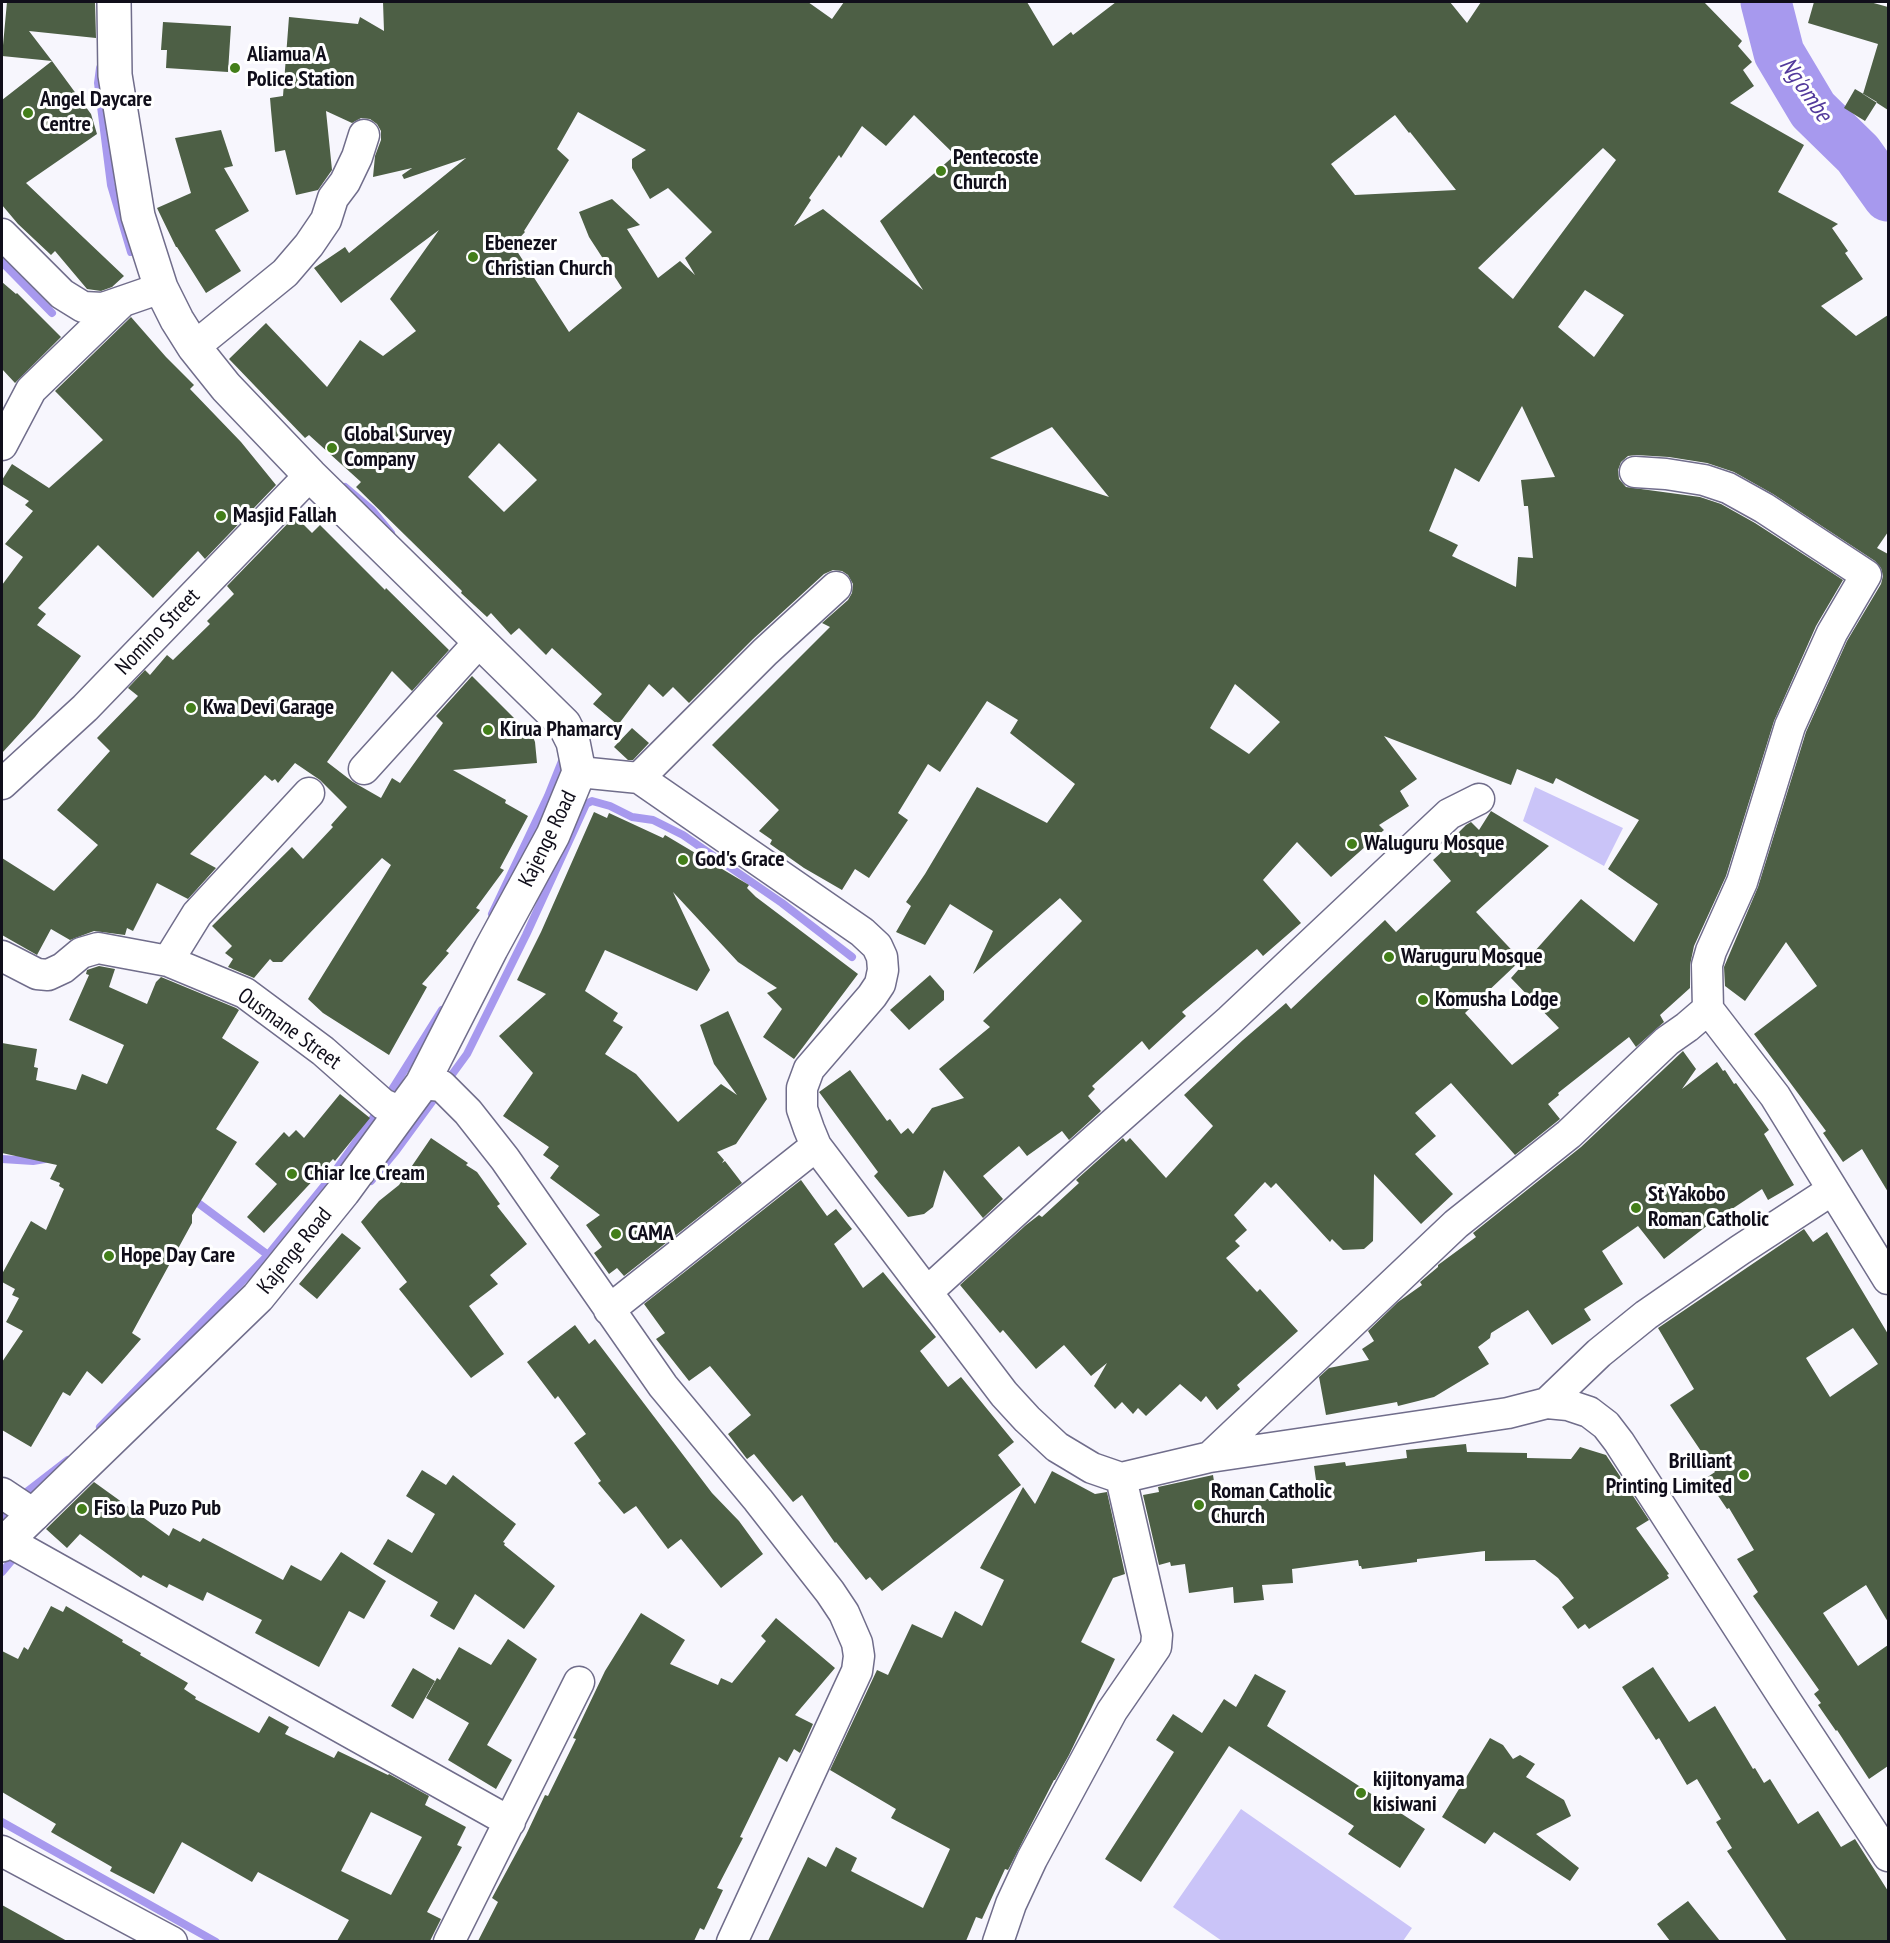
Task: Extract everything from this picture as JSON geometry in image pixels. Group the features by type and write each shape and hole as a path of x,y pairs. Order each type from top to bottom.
{"street":[{"path":"114,2 115,75 138,216 161,288 177,320 194,347 226,387 399,564 564,724 573,742 579,772 639,778 862,932 877,946 882,957 883,970 880,984 809,1069 802,1088 802,1109 816,1146 1004,1394 1027,1419 1057,1447 1092,1468 1121,1478 1210,1457 1508,1413 1547,1403 1568,1405 1589,1412 1606,1425 1619,1442 1888,1856"},
{"path":"194,347 285,273 309,245 326,220 333,198 345,182 364,135"},
{"path":"2,234 62,294 83,308 103,308 161,288"},
{"path":"2,446 31,390 122,302"},
{"path":"1635,472 1704,480 1728,488 1757,504 1866,575 1832,633 1790,726 1742,882 1711,951 1707,965 1708,1009 1775,1096 1832,1190 1886,1272"},
{"name":"Nomino Street","path":"2,783 85,708 310,475"},
{"path":"639,778 765,652 836,587"},
{"path":"364,769 480,641"},
{"name":"Kajenge Road","path":"4,1542 35,1515 258,1297 343,1192 422,1084 491,949 554,835 579,772"},
{"path":"168,961 197,914 309,793"},
{"path":"927,1292 1230,1020 1449,814 1479,799"},
{"name":"Ousmane Street","path":"2,956 37,974 48,975 63,968 81,953 98,948 168,961 245,993 323,1050 383,1104 401,1112"},
{"path":"1210,1457 1456,1224 1569,1134 1667,1041 1708,1009"},
{"path":"422,1084 442,1086 468,1113 505,1159 663,1386 758,1500 830,1592 844,1613 856,1643 859,1656 857,1671 732,1941"},
{"path":"609,1310 816,1146"},
{"path":"1547,1403 1599,1353 1646,1315 1832,1190"},
{"path":"998,1941 1011,1904 1032,1859 1112,1711 1156,1647 1157,1635 1121,1478"},
{"path":"2,1493 35,1515"},
{"path":"4,1542 510,1822"},
{"path":"449,1941 579,1682"},
{"path":"2,1851 171,1941"}],"shaded area":[{"path":"1535,787 1623,828 1604,866 1523,821"},
{"path":"1241,1809 1412,1928 1403,1941 1222,1941 1173,1907"}],"building":[{"path":"7,2 95,3 96,38 29,31 52,61 2,56"},
{"path":"383,2 808,2 832,19 844,2 1027,2 1053,46 1071,32 1073,35 1116,2 1450,2 1467,23 1481,2 1704,2 1742,41 1738,46 1752,62 1743,70 1754,86 1730,103 1804,145 1778,192 1838,224 1832,228 1848,251 1845,253 1863,279 1821,306 1856,336 1888,315 1888,532 1877,548 1888,554 1888,1192 1862,1149 1843,1162 1823,1133 1826,1131 1754,1034 1817,986 1786,942 1745,1001 1725,986 1724,967 1758,887 1806,732 1847,641 1881,584 1883,576 1881,568 1875,561 1773,494 1734,472 1707,463 1669,457 1628,456 1621,462 1618,470 1619,479 1626,487 1700,497 1721,504 1755,523 1843,580 1816,626 1774,721 1726,876 1694,946 1690,965 1690,988 1660,1015 1664,1022 1636,1047 1629,1037 1558,1093 1559,1095 1548,1104 1560,1119 1515,1155 1451,1083 1415,1113 1436,1136 1415,1154 1453,1194 1421,1224 1374,1174 1373,1241 1364,1249 1343,1250 1332,1239 1330,1242 1276,1183 1271,1188 1265,1182 1234,1215 1247,1230 1235,1241 1240,1246 1226,1258 1257,1292 1260,1289 1298,1331 1237,1385 1240,1389 1217,1410 1206,1396 1201,1402 1180,1384 1146,1416 1138,1408 1133,1414 1122,1402 1115,1409 1094,1386 1107,1363 1091,1376 1064,1345 1036,1369 1003,1330 1000,1333 960,1285 1026,1225 1039,1215 1042,1217 1079,1183 1076,1180 1123,1138 1126,1142 1130,1138 1166,1178 1213,1126 1184,1095 1286,1003 1291,1009 1385,920 1396,932 1451,881 1433,860 1453,842 1451,840 1466,825 1471,822 1479,830 1491,811 1549,846 1476,912 1521,960 1465,1013 1512,1065 1559,1028 1511,978 1581,899 1634,942 1658,904 1608,869 1639,820 1556,778 1553,784 1517,769 1511,785 1384,736 1417,779 1400,791 1409,806 1379,825 1384,830 1331,877 1297,842 1263,880 1301,923 1263,956 1257,949 1182,1012 1186,1016 1149,1050 1142,1041 1092,1086 1095,1089 1088,1096 1101,1111 1069,1140 1062,1131 1027,1156 1019,1146 983,1176 1003,1199 983,1218 944,1170 933,1207 924,1214 908,1217 874,1176 878,1172 819,1092 850,1070 887,1121 890,1119 901,1134 908,1128 913,1134 932,1108 964,1098 939,1069 990,1027 983,1021 1082,921 1060,898 973,974 993,931 950,904 925,945 896,932 911,906 906,902 977,787 1047,823 1075,784 1010,733 1018,720 987,701 940,772 928,764 898,813 908,820 869,878 855,869 842,890 804,868 770,844 772,840 759,831 779,810 712,745 830,627 822,623 848,600 852,593 853,584 848,575 842,571 833,570 824,574 753,639 689,703 673,687 663,697 649,684 618,725 593,704 602,694 552,648 546,655 519,628 511,635 491,613 487,617 356,487 361,482 309,435 305,438 229,359 266,323 327,387 360,340 383,356 416,331 390,299 439,230 341,303 314,268 345,247 349,253 466,158 404,179 402,175 412,168 373,177 375,156 381,140 381,131 377,124 370,119 361,118 352,123 326,111 332,170 318,190 296,195 285,150 275,152 270,98 283,96 289,17 358,24 360,17 384,31","holes":["578,112 646,150 632,159 632,168 650,199 668,188 712,232 685,258 695,275 680,261 658,278 627,229 640,225 612,199 579,212 589,237 622,288 569,332 513,245 525,232 569,160 557,149","914,115 955,155 880,221 923,290 823,209 794,226 811,200 809,198 839,155 841,158 862,126 886,146","1395,115 1456,190 1355,195 1331,164","1603,148 1616,160 1513,299 1478,268","1585,290 1624,315 1594,357 1558,327","1522,406 1555,477 1521,480 1524,506 1528,506 1533,558 1518,557 1516,587 1452,556 1458,545 1429,531 1455,468 1479,482","1052,427 1109,497 990,458","499,443 537,480 504,512 468,477","1235,684 1280,722 1249,754 1210,728"]},
{"path":"1814,2 1870,2 1888,7 1888,110 1863,94 1878,44 1808,23"},
{"path":"163,22 231,26 228,72 166,68 167,50 161,50"},
{"path":"52,61 91,114 97,134 26,183 124,276 112,287 101,291 87,289 55,251 51,255 18,224 2,205 2,100"},
{"path":"1855,89 1877,102 1865,121 1844,108"},
{"path":"221,130 233,166 224,168 249,211 215,230 241,271 206,293 176,247 157,208 191,193 175,138"},
{"path":"2,282 17,293 61,337 15,383 2,369"},
{"path":"131,317 194,385 190,389 241,442 276,485 205,559 198,551 153,598 98,545 38,608 46,614 37,625 81,656 35,717 2,753 2,585 23,557 5,544 33,511 25,505 29,501 2,484 2,480 12,464 49,488 103,440 55,391"},
{"path":"295,516 312,533 320,525 449,650 412,691 392,671 327,762 353,782 381,798 392,778 400,783 443,723 436,716 472,676 533,737 535,742 537,763 453,770 506,800 505,803 528,816 500,868 504,870 476,908 480,910 446,951 449,953 422,984 427,987 389,1055 323,1013 308,999 391,865 382,858 282,962 273,962 270,959 254,978 228,967 233,959 225,953 232,946 212,926 292,847 303,859 333,827 331,825 347,807 320,780 295,763 278,783 275,779 272,781 265,775 190,854 216,868 188,899 157,883 133,931 127,928 125,935 94,931 70,940 51,929 37,955 2,935 2,858 54,891 98,845 57,810 110,751 97,738 138,696 128,688 145,670 150,675 167,655 173,660 210,624 207,621 234,594 227,586"},
{"path":"632,728 649,743 633,760 628,760 614,747"},
{"path":"594,812 607,818 609,813 663,838 665,835 749,885 747,888 756,897 858,974 794,1059 763,1037 782,1009 767,993 777,988 738,962 673,892 710,970 697,991 605,950 585,991 618,1013 613,1021 623,1027 605,1054 636,1074 678,1122 721,1084 737,1095 714,1064 700,1025 728,1011 767,1099 736,1144 717,1152 724,1160 722,1163 725,1161 742,1183 624,1276 617,1268 609,1274 594,1253 602,1247 586,1225 600,1215 550,1178 559,1166 543,1155 549,1147 503,1116 533,1073 499,1036 546,994 517,980 541,932"},
{"path":"99,966 115,969 109,987 147,1004 156,982 161,977 236,1008 239,1010 222,1038 259,1062 216,1129 237,1142 192,1215 192,1223 132,1333 141,1339 102,1384 87,1371 70,1396 63,1392 31,1447 2,1430 2,1362 23,1331 6,1322 19,1298 12,1295 15,1289 2,1282 2,1274 31,1221 46,1230 64,1189 59,1186 60,1183 50,1179 57,1165 2,1153 2,1043 37,1049 34,1067 38,1068 36,1080 76,1090 82,1074 107,1084 124,1045 69,1020 89,975 86,974 87,970"},
{"path":"930,975 944,991 944,1000 909,1030 890,1010"},
{"path":"1683,1051 1696,1069 1682,1089 1717,1062 1734,1084 1736,1083 1769,1130 1764,1134 1794,1185 1768,1200 1762,1189 1708,1225 1664,1259 1638,1226 1602,1251 1623,1284 1584,1309 1591,1320 1552,1345 1528,1310 1491,1333 1490,1338 1478,1347 1489,1364 1434,1397 1398,1406 1397,1402 1326,1415 1319,1377 1329,1368 1369,1360 1362,1349 1374,1341 1368,1331 1398,1302 1422,1285 1420,1282 1438,1265 1476,1237 1473,1233 1581,1147"},
{"name":"Chiar Ice Cream","path":"340,1094 370,1118 335,1161 333,1159 264,1233 247,1217 277,1184 255,1164 284,1132 289,1137 296,1130 304,1138"},
{"path":"431,1138 468,1163 466,1165 477,1172 500,1204 497,1206 527,1244 490,1275 498,1284 469,1306 504,1354 471,1378 399,1289 407,1282 361,1222 379,1201 399,1185"},
{"path":"801,1180 827,1216 836,1209 852,1229 834,1244 863,1288 883,1272 936,1337 920,1351 948,1387 961,1377 1014,1442 998,1455 1021,1485 882,1591 870,1577 866,1580 835,1543 802,1495 793,1502 754,1454 747,1459 728,1434 751,1415 710,1366 689,1381 656,1339 665,1333 644,1304"},
{"path":"1804,1229 1813,1242 1827,1232 1888,1334 1888,1622 1866,1585 1823,1613 1858,1666 1888,1645 1888,1766 1869,1779 1818,1705 1821,1703 1814,1694 1819,1690 1753,1596 1758,1592 1737,1559 1754,1550 1729,1508 1727,1509 1706,1478 1715,1472 1670,1405 1694,1389 1658,1328","holes":["1853,1328 1878,1364 1830,1397 1806,1358"]},
{"path":"342,1233 361,1248 317,1299 299,1284"},
{"path":"575,1325 589,1344 595,1339 712,1493 739,1521 763,1554 721,1588 681,1539 668,1549 636,1506 624,1514 598,1483 601,1481 574,1443 586,1434 558,1396 555,1399 527,1362"},
{"path":"1466,1444 1467,1452 1527,1453 1527,1458 1571,1459 1580,1447 1606,1455 1649,1520 1636,1528 1669,1574 1667,1575 1669,1578 1589,1629 1585,1624 1578,1629 1562,1607 1574,1598 1558,1578 1535,1560 1485,1561 1485,1551 1417,1559 1417,1562 1362,1569 1358,1560 1292,1569 1293,1583 1262,1585 1264,1600 1234,1603 1233,1587 1189,1593 1185,1564 1171,1566 1170,1562 1159,1565 1143,1495 1159,1492 1158,1487 1213,1475 1216,1494 1251,1490 1252,1500 1268,1499 1269,1501 1318,1494 1314,1466 1345,1462 1346,1466 1407,1458 1406,1450"},
{"path":"422,1470 446,1485 453,1475 516,1524 503,1542 504,1545 555,1586 524,1629 475,1594 454,1630 430,1616 438,1602 373,1564 388,1539 412,1553 435,1514 406,1496"},
{"path":"1052,1471 1095,1494 1107,1492 1125,1574 1113,1578 1081,1642 1115,1659 1069,1755 1008,1870 1005,1869 982,1919 976,1917 966,1941 768,1941 808,1857 826,1867 836,1847 857,1858 851,1871 923,1908 950,1849 891,1818 896,1809 830,1770 877,1670 888,1675 912,1624 942,1638 955,1611 982,1626 1004,1580 980,1568 1023,1487 1035,1504"},
{"path":"94,1482 169,1536 173,1528 200,1542 203,1538 283,1580 291,1565 321,1581 341,1552 386,1581 364,1619 349,1611 319,1667 255,1633 262,1620 207,1592 203,1601 169,1584 167,1588 143,1575 141,1578 80,1534 67,1548 46,1529"},
{"path":"51,1606 63,1612 66,1606 123,1640 122,1642 141,1653 140,1655 188,1683 184,1689 196,1697 195,1699 259,1733 269,1716 289,1727 285,1734 334,1758 338,1751 389,1774 429,1796 425,1805 466,1827 457,1845 462,1847 427,1912 441,1919 430,1941 337,1941 349,1920 258,1872 252,1882 182,1842 154,1894 110,1871 112,1867 51,1832 56,1824 2,1792 2,1651 18,1659 24,1647 28,1650","holes":["371,1812 422,1837 391,1895 341,1871"]},
{"path":"641,1613 685,1640 670,1664 718,1685 721,1678 732,1683 766,1641 761,1636 776,1618 835,1668 795,1715 813,1724 800,1753 794,1749 787,1762 779,1757 740,1837 743,1838 717,1888 723,1890 704,1930 700,1928 694,1941 478,1941 498,1902 492,1898 545,1795 548,1796 576,1739 573,1738 605,1671"},
{"path":"508,1639 537,1659 487,1745 512,1760 496,1789 448,1760 469,1723 426,1698 437,1678 440,1680 459,1647 491,1665"},
{"path":"1653,1667 1689,1722 1715,1706 1753,1769 1755,1768 1764,1783 1770,1779 1798,1824 1818,1811 1841,1847 1855,1839 1888,1891 1888,1941 1787,1941 1727,1851 1732,1848 1716,1822 1721,1819 1697,1779 1687,1785 1659,1738 1656,1740 1622,1687"},
{"path":"413,1668 435,1681 413,1719 391,1706"},
{"path":"1255,1674 1286,1691 1267,1726 1425,1829 1400,1868 1348,1834 1354,1826 1229,1746 1141,1882 1105,1859 1174,1752 1156,1740 1173,1714 1202,1733 1224,1699 1236,1707"},
{"path":"1490,1738 1503,1745 1513,1759 1520,1755 1535,1764 1526,1777 1564,1800 1571,1816 1536,1834 1579,1868 1570,1881 1494,1832 1485,1844 1442,1817"},
{"path":"1688,1901 1720,1941 1670,1941 1657,1924"},
{"path":"2,1905 67,1941 2,1941"}],"waterway":[{"name":"Ng'ombe","path":"1766,2 1779,53 1813,110 1858,154 1888,196"},
{"path":"100,68 98,83 111,185 131,252"},
{"path":"2,262 52,313"},
{"path":"345,487 372,510 391,533"},
{"path":"492,914 548,796 564,756"},
{"path":"371,1181 396,1151 467,1054 526,935 586,804 592,801 610,806 632,817 653,820 683,835 782,903 852,957"},
{"path":"268,1255 328,1181 383,1104 442,1010"},
{"path":"2,1159 33,1161 45,1159"},
{"path":"100,1427 268,1255 190,1197"},
{"path":"2,1515 15,1501 68,1460"},
{"path":"2,1572 18,1553"},
{"path":"2,1822 216,1942"}],"place":[{"name":"Aliamua A Police Station","path":"235,68"},
{"name":"Angel Daycare Centre","path":"28,113"},
{"name":"Pentecoste Church","path":"941,171"},
{"name":"Ebenezer Christian Church","path":"473,257"},
{"name":"Global Survey Company","path":"332,448"},
{"name":"Masjid Fallah","path":"221,516"},
{"name":"Kwa Devi Garage","path":"191,708"},
{"name":"Kirua Phamarcy","path":"488,730"},
{"name":"Waluguru Mosque","path":"1352,844"},
{"name":"God's Grace","path":"683,860"},
{"name":"Waruguru Mosque","path":"1389,957"},
{"name":"Komusha Lodge","path":"1423,1000"},
{"name":"Chiar Ice Cream","path":"292,1174"},
{"name":"St Yakobo Roman Catholic","path":"1636,1208"},
{"name":"CAMA","path":"616,1234"},
{"name":"Hope Day Care","path":"109,1256"},
{"name":"Brilliant Printing Limited","path":"1744,1475"},
{"name":"Roman Catholic Church","path":"1199,1505"},
{"name":"Fiso la Puzo Pub","path":"82,1509"},
{"name":"kijitonyama kisiwani","path":"1361,1793"}]}
